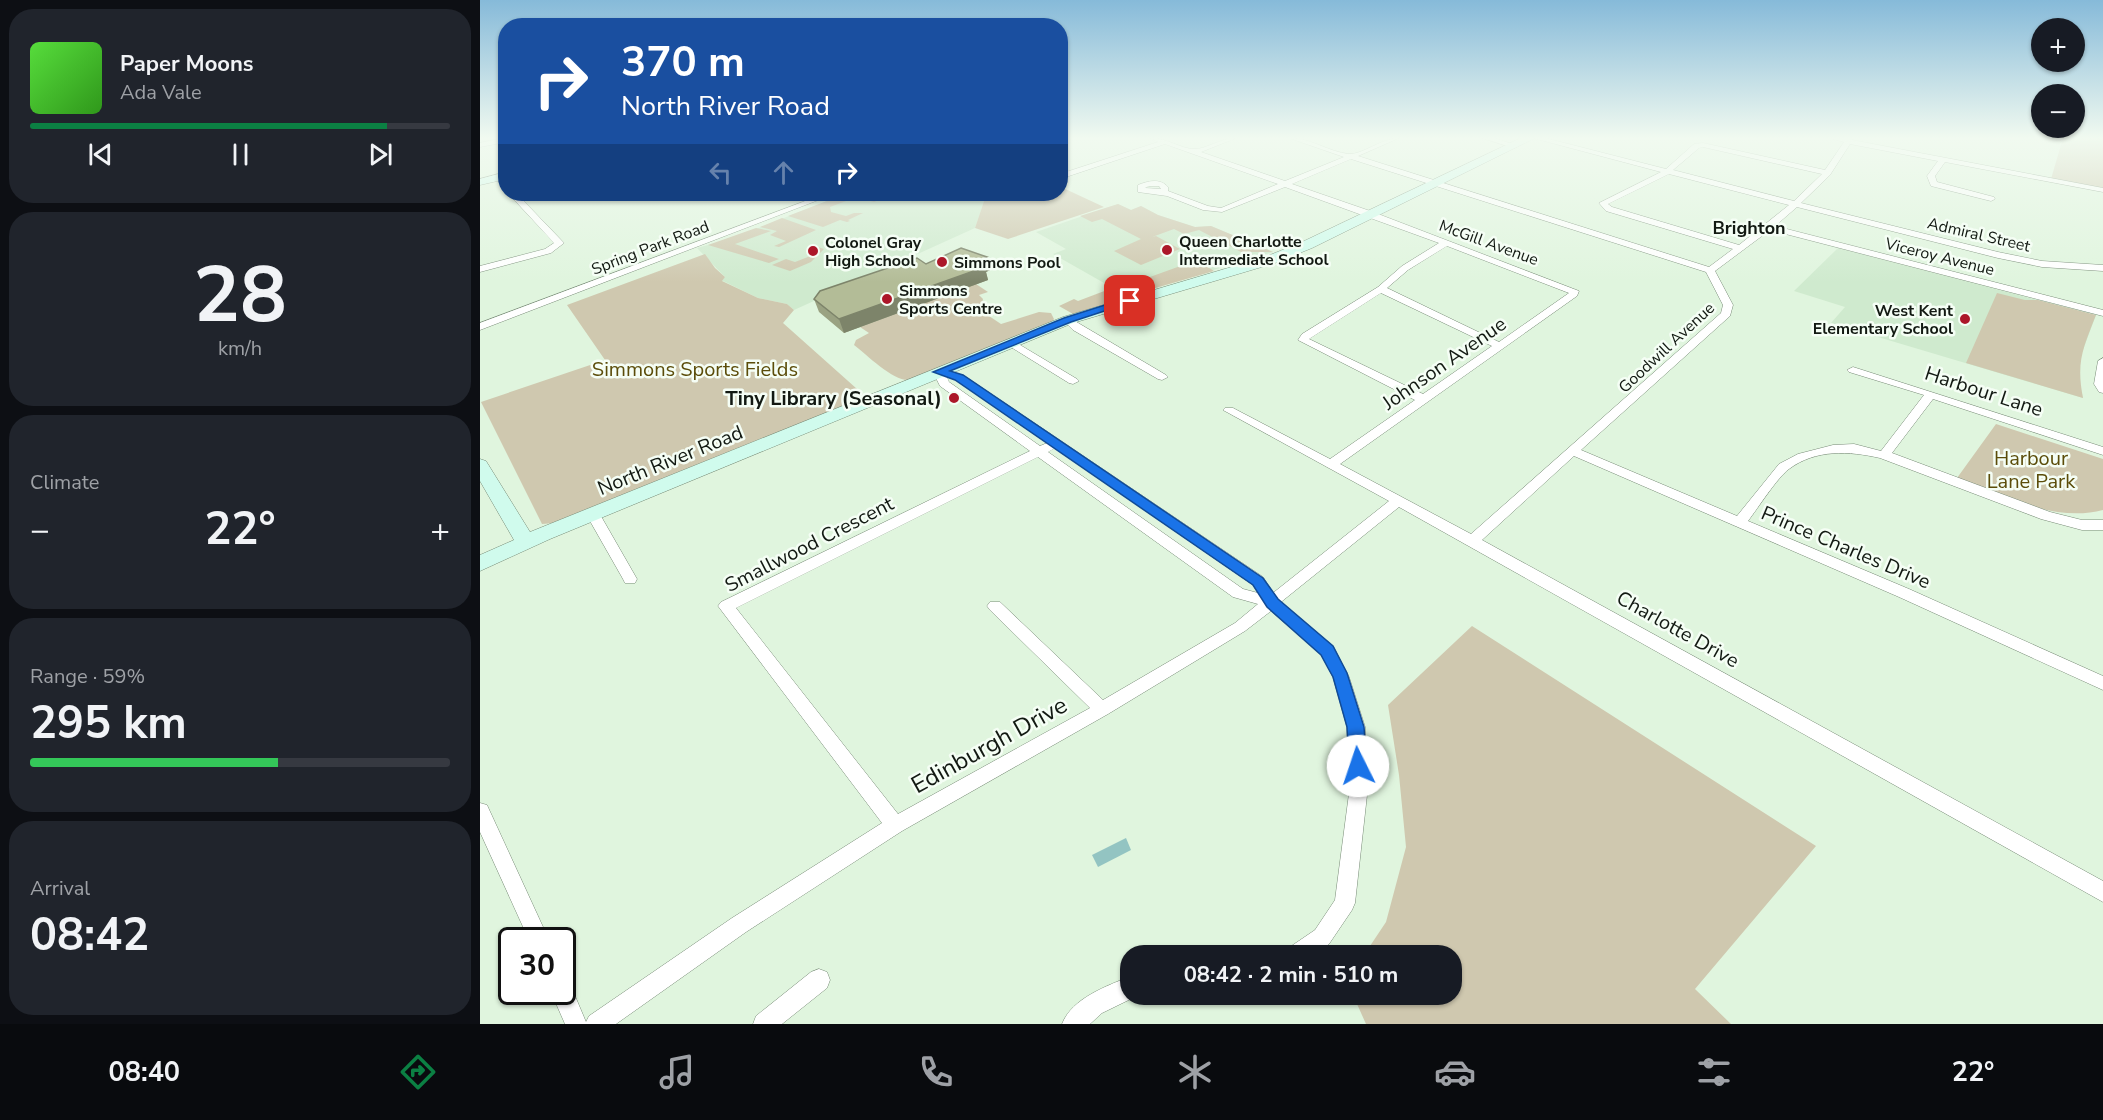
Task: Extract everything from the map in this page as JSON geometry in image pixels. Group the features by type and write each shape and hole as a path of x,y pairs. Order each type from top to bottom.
{"main road":[{"name":"North River Road","path":"480,564 593,514 1010,342 1068,320 1270,260 1432,186"},
{"path":"482,472 526,543"}],"street":[{"path":"1162,192 1214,210 1233,206 1283,186"},
{"name":"McGill Avenue","path":"1287,186 1370,214 1574,291"},
{"path":"1442,186 1710,270"},
{"path":"1639,186 1604,203 1605,206 1739,248"},
{"name":"Admiral Street","path":"1724,186 1998,255 2042,264 2103,268"},
{"name":"Goodwill Avenue","path":"1473,540 1726,314 1728,305 1710,270 1769,227 1814,186"},
{"path":"1941,186 1992,199"},
{"path":"2081,186 2103,190"},
{"path":"480,269 548,251 560,243 519,201"},
{"name":"Spring Park Road","path":"480,327 812,201"},
{"name":"Viceroy Avenue","path":"1769,227 2103,313"},
{"path":"1423,399 1304,340 1306,336 1382,289 1405,268 1446,243"},
{"path":"1382,289 1500,346"},
{"name":"Johnson Avenue","path":"1331,464 1574,294 1574,291"},
{"path":"1068,320 1077,328 1162,377"},
{"path":"1010,342 1073,381"},
{"path":"2103,361 2100,384 2103,390"},
{"name":"Harbour Lane","path":"1853,370 2103,451"},
{"path":"939,372 959,377 1258,581 1272,603 1327,650 1341,677 1356,727 1359,786 1345,903 1322,937 1310,945"},
{"path":"939,372 944,384 1238,593 1272,603"},
{"path":"1884,454 1931,394"},
{"name":"Charlotte Drive","path":"1229,410 1473,540 2103,892"},
{"name":"Smallwood Crescent","path":"895,825 726,606 1056,443"},
{"path":"1740,522 1783,467 1802,457 1833,449 1854,448 1884,454 2046,516 2082,525 2103,525"},
{"name":"Prince Charles Drive","path":"1572,451 1740,522 2103,683"},
{"name":"Edinburgh Drive","path":"597,1024 739,925 895,825 1202,651 1272,603 1399,500"},
{"path":"593,514 630,579"},
{"path":"995,606 1102,709"},
{"path":"480,811 532,927"},
{"path":"764,1024 819,980"},
{"path":"1073,1024 1094,1005 1120,992"},
{"path":"568,1005 576,1024"}],"shaded area":[{"name":"Colonel Gray High School","path":"827,201 984,201 975,228 794,310 787,304 758,298 721,280 725,277 697,248 733,238"},
{"name":"Queen Charlotte Intermediate School","path":"1118,204 1131,210 1141,206 1158,215 1195,227 1211,226 1273,252 1127,296 1053,254 1066,249 1036,232"},
{"name":"West Kent Elementary School","path":"1838,248 2096,315 2080,358 2079,380 2083,398 1831,323 1845,307 1794,291"}],"green space":[{"path":"2086,186 2103,186 2103,189"},
{"path":"1068,190 1104,207 1008,239 975,228 984,201 1068,201"},
{"path":"827,201 846,201 830,207 831,212 846,216 863,213 848,220 850,221 840,220 823,227 788,216"},
{"path":"1118,204 1131,210 1141,206 1158,215 1195,227 1211,226 1273,252 1241,252 1199,230 1184,234 1174,229 1152,237 1156,236 1180,249 1141,265 1114,251 1141,239 1102,219 1092,222 1080,216"},
{"path":"782,218 816,230 779,247 774,246 786,241 770,235 777,231 760,227"},
{"path":"756,228 771,231 735,244 779,259 769,263 708,245"},
{"path":"818,247 824,249 811,262 790,271 772,265 786,259 795,262 813,255 807,252"},
{"name":"Simmons Sports Fields","path":"705,254 725,277 722,281 758,298 787,304 794,310 783,323 866,397 555,523 542,524 481,402 605,360 567,305"},
{"path":"1211,255 1220,260 1206,266 1214,271 1152,289 1136,282"},
{"path":"976,284 988,292 979,295 984,305 977,308 1001,324 1039,312 1051,313 1054,319 1052,322 909,380 888,372 854,345 856,340 869,333 860,327"},
{"path":"1112,284 1130,292 1130,297 1073,314 1059,306 1074,299 1078,301 1107,290 1104,287"},
{"path":"1997,293 2025,300 2038,300 2096,315 2082,355 2080,374 2083,398 1966,363"},
{"name":"Harbour Lane Park","path":"1996,424 2103,459 2103,510 2066,513 2047,510 2010,499 1957,478"},
{"path":"1472,626 1816,846 1695,989 1731,1024 1366,1024 1357,1005 1462,1005 1462,945 1371,945 1386,922 1406,847 1399,775 1388,705"}],"water":[{"path":"1126,838 1131,850 1098,867 1092,855"}],"building":[{"path":"961,248 987,257 976,263 985,267 839,319 814,299 820,291 917,258 926,264"}],"place":[{"name":"Queen Charlotte Intermediate School","path":"1167,250"},
{"name":"Colonel Gray High School","path":"813,251"},
{"name":"Simmons Pool","path":"942,262"},
{"name":"Simmons Sports Centre","path":"887,299"},
{"name":"West Kent Elementary School","path":"1965,319"},
{"name":"Tiny Library (Seasonal)","path":"954,398"}],"district":[{"name":"Brighton","path":"1749,228"}],"route":[{"path":"1130,301 1068,320 939,372 959,377 1258,581 1272,603 1327,650 1341,677 1356,727 1358,766"}]}
